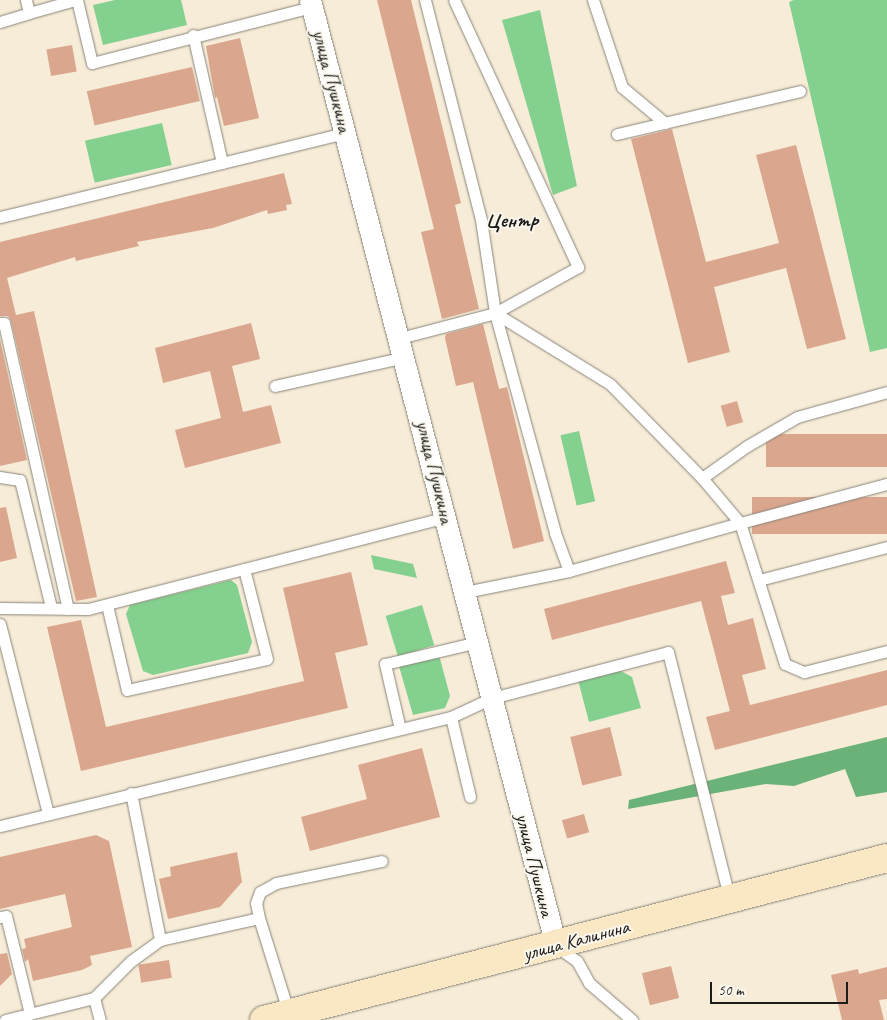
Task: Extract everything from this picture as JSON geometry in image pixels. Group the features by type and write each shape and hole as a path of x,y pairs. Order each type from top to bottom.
{"main road":[{"name":"улица Калинина","path":"276,1017 319,1013 556,946 887,858"}],"street":[{"name":"улица Пушкина","path":"311,4 403,348 556,946"}],"lane":[{"path":"26,0 29,13"},
{"path":"0,22 76,0 92,63 311,4"},
{"path":"425,0 481,220 495,313 554,533 569,571"},
{"path":"275,386 403,348 495,313 578,267 454,0"},
{"path":"592,0 622,87 665,123"},
{"path":"193,35 222,163"},
{"path":"618,134 800,91"},
{"path":"0,218 346,132"},
{"path":"495,313 610,384 702,478 740,523 785,664 804,672 887,651"},
{"path":"0,324 4,323 68,609"},
{"path":"702,478 748,446 798,417 887,392"},
{"path":"0,477 20,480 51,607"},
{"path":"465,592 569,571 887,484"},
{"path":"0,608 51,607 68,609 107,605 446,517"},
{"path":"759,580 887,548"},
{"path":"107,605 127,690 267,659 244,569"},
{"path":"0,624 48,814"},
{"path":"400,729 385,664 478,642"},
{"path":"0,826 451,717 492,698 668,652 730,900"},
{"path":"451,717 470,797"},
{"path":"131,794 160,940"},
{"path":"276,1017 256,903 260,892 276,884 382,861"},
{"path":"0,917 6,916 30,1014"},
{"path":"5,1020 94,998 131,961 160,940 259,918"},
{"path":"556,946 577,961 589,983 632,1020"},
{"path":"94,998 100,1020"}],"green space":[{"path":"115,0 181,0 187,25 103,45 93,5"},
{"path":"794,0 887,0 887,348 870,352 789,2"},
{"path":"540,10 577,186 553,195 502,20"},
{"path":"162,123 172,165 95,183 85,141"},
{"path":"579,431 595,501 577,505 560,435"},
{"path":"371,555 413,564 417,578 374,569"},
{"path":"231,580 237,585 252,642 248,653 153,675 143,671 126,614 130,605"},
{"path":"422,605 434,645 398,656 386,616"},
{"path":"439,655 450,696 445,708 413,715 399,666"},
{"path":"619,670 632,677 641,708 589,722 578,680"},
{"path":"887,737 887,792 856,797 845,769 794,786 766,784 628,809 629,800"}],"building":[{"path":"377,0 411,0 461,203 455,205 479,309 442,319 421,232 434,229"},
{"path":"240,38 259,118 224,126 217,97 215,98 206,46"},
{"path":"72,45 77,72 51,76 46,50"},
{"path":"192,67 200,101 95,125 87,91"},
{"path":"672,129 706,262 779,243 756,155 796,145 846,339 807,349 786,268 714,287 730,352 688,363 631,139"},
{"path":"284,173 292,204 286,205 287,210 268,214 267,210 213,228 137,242 139,246 76,261 75,257 7,278 16,315 34,311 97,597 76,601 11,321 8,316 0,316 0,242"},
{"path":"251,323 260,359 232,366 243,412 271,405 281,443 185,468 175,430 221,418 210,371 163,383 155,348"},
{"path":"483,324 499,389 507,387 544,541 513,549 473,382 456,386 445,338 446,334"},
{"path":"0,339 27,460 0,466"},
{"path":"737,401 743,422 727,427 721,406"},
{"path":"766,434 887,434 887,467 766,467"},
{"path":"752,497 887,497 887,534 752,534"},
{"path":"6,507 17,558 0,562 0,508"},
{"path":"726,561 735,593 721,596 728,625 753,618 766,669 742,675 750,705 887,670 887,705 715,750 706,717 730,711 701,601 552,640 544,609"},
{"path":"351,572 368,645 335,653 348,708 81,771 47,627 81,620 106,727 304,681 283,588"},
{"path":"610,727 622,776 582,785 570,737"},
{"path":"422,748 440,817 310,851 301,817 367,799 358,765"},
{"path":"584,814 589,832 567,839 562,820"},
{"path":"96,835 109,841 132,947 90,956 92,965 82,970 33,981 28,959 25,962 22,949 26,948 24,939 72,927 65,894 0,909 0,857"},
{"path":"237,852 242,882 220,907 168,919 159,879 171,876 170,867"},
{"path":"7,953 12,974 0,986 0,954"},
{"path":"169,960 172,978 141,983 138,965"},
{"path":"671,966 679,998 650,1005 642,973"},
{"path":"887,967 887,999 879,1000 884,1020 842,1020 831,975 858,969 859,974"}],"district":[{"name":"Центр","path":"512,220"}]}
